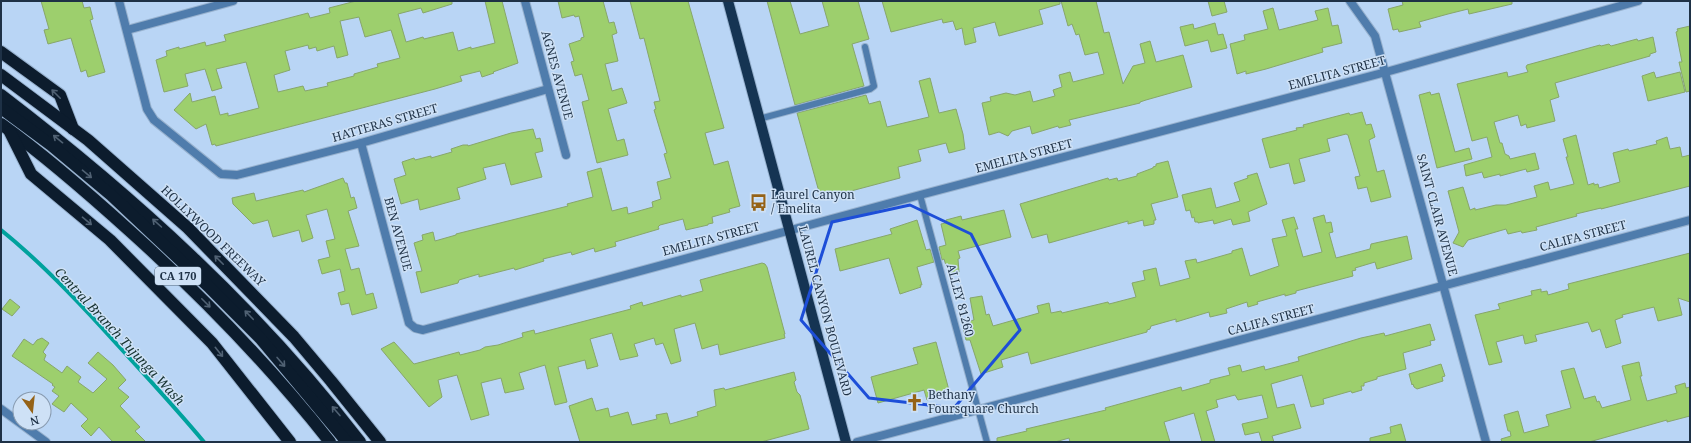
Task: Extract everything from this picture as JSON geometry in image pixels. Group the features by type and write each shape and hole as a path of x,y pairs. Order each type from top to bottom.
{"highway":[{"path":"1,52 60,95 73,129"},
{"name":"HOLLYWOOD FREEWAY","path":"1,75 114,162 188,228 279,322 331,380 380,442"},
{"path":"1,95 98,172 171,237 281,348 340,416 360,442"},
{"path":"1,108 51,145 111,195 210,288 260,338 347,442"},
{"path":"5,126 31,174 110,240 212,343 290,442"},
{"name":"CA 170","path":"5,126 103,206 195,292 269,370 330,442"},
{"path":"331,380 390,442"}],"main road":[{"name":"LAUREL CANYON BOULEVARD","path":"728,1 846,442"}],"street":[{"path":"119,1 127,30 233,1"},
{"name":"AGNES AVENUE","path":"525,1 566,154"},
{"name":"SAINT CLAIR AVENUE","path":"1350,1 1375,36 1486,442"},
{"name":"EMELITA STREET","path":"415,328 423,330 1386,72 1638,1"},
{"name":"HATTERAS STREET","path":"127,30 147,109 154,120 221,174 228,175 361,143 548,89"},
{"name":"BEN AVENUE","path":"361,143 409,323 415,328"},
{"name":"CALIFA STREET","path":"857,442 1690,220"},
{"path":"1,409 46,442"}],"lane":[{"path":"759,119 870,89 874,86 864,47"},
{"name":"ALLEY 81260","path":"920,196 987,442"}],"highlighted area":[{"path":"910,205 971,234 1020,330 954,408 869,398 801,320 832,222"}],"building":[{"path":"41,1 82,1 84,8 90,7 93,19 90,20 105,72 88,77 86,70 81,72 71,38 48,44 44,30 49,29"},
{"path":"356,1 452,1 452,4 423,13 421,8 398,14 406,42 423,37 424,39 453,32 458,51 495,43 485,1 502,1 518,63 482,77 480,71 460,76 462,81 435,89 216,146 215,144 212,145 206,124 196,129 174,110 190,93 192,102 215,96 220,115 228,113 228,116 259,108 246,62 216,69 222,88 212,91 205,69 185,74 188,86 164,92 156,60 167,56 166,51 205,42 206,46 226,41 224,35 308,13 310,18 330,13 329,8","holes":["359,17 365,37 391,30 400,58 377,64 378,67 354,74 354,76 327,83 328,86 305,91 303,86 278,92 274,75 290,70 285,51 308,45 309,49 316,47 317,51 334,46 337,58 348,55 340,21"]},
{"path":"558,1 603,1 609,23 614,22 617,33 612,35 618,61 605,64 612,91 622,88 627,103 608,109 617,141 624,139 628,155 597,163 582,102 589,100 582,74 575,76 571,62 574,61 569,44 581,40 581,38 584,37 579,16 575,17 574,15 562,18"},
{"path":"630,1 688,1 724,128 705,133 714,165 728,161 740,206 729,209 730,212 712,217 713,223 708,225 686,230 683,219 660,225 658,227 659,229 615,242 616,246 595,252 594,248 572,255 571,252 543,259 544,261 515,270 514,268 479,277 479,274 459,280 458,283 421,293 416,272 422,271 414,243 423,240 422,235 433,232 435,241 456,234 568,206 567,204 593,197 587,172 601,168 612,211 627,207 628,214 653,207 652,202 661,199 657,182 671,178 664,154 667,153 654,110 656,109 654,102 660,101 644,38 640,39"},
{"path":"767,1 790,1 800,34 829,26 822,1 858,1 869,39 852,44 864,86 795,105"},
{"path":"882,1 1060,1 1060,4 1039,10 1043,24 999,36 995,22 973,28 976,42 965,45 962,28 956,30 953,21 943,23 942,19 891,32"},
{"path":"1061,1 1096,1 1104,33 1109,32 1123,84 1133,66 1145,63 1140,44 1150,41 1156,62 1183,55 1192,87 1140,103 1069,120 1071,125 1059,128 1058,126 1032,134 1030,126 1012,131 1008,136 999,132 989,135 982,103 991,101 990,97 1006,93 1015,95 1030,91 1033,102 1055,96 1053,90 1062,87 1059,75 1070,72 1073,82 1104,74 1098,52 1085,55 1079,34 1076,35 1072,24 1068,26"},
{"path":"1208,1 1224,1 1227,12 1212,16"},
{"path":"1402,1 1512,1 1512,4 1469,14 1468,9 1419,22 1421,27 1399,32 1398,29 1393,30 1388,9 1403,5"},
{"path":"1273,8 1279,30 1318,20 1315,11 1328,8 1332,26 1338,25 1342,43 1322,48 1323,52 1266,69 1246,74 1246,71 1237,74 1230,44 1245,40 1244,35 1268,29 1263,11"},
{"path":"1215,23 1218,35 1223,34 1227,48 1211,52 1208,40 1185,46 1180,27 1193,24 1194,29"},
{"path":"1690,26 1690,91 1686,92 1679,62 1682,62 1676,32 1678,31 1677,29"},
{"path":"1653,37 1656,52 1650,54 1650,56 1555,83 1559,97 1550,100 1555,121 1527,128 1526,124 1521,126 1518,115 1494,122 1505,154 1509,156 1510,159 1535,153 1539,169 1527,172 1526,169 1500,176 1500,174 1484,178 1482,172 1466,176 1464,165 1492,157 1487,137 1472,141 1457,84 1507,72 1508,77 1528,72 1526,67 1527,65 1600,45 1609,44 1611,46 1637,39 1638,41"},
{"path":"1654,72 1656,78 1680,72 1685,92 1648,101 1642,76"},
{"path":"930,78 939,113 956,109 963,134 965,149 949,153 946,143 918,150 921,161 898,167 900,178 821,199 797,113 866,95 869,104 880,101 887,127 929,117 919,81"},
{"path":"1430,92 1431,95 1439,93 1455,152 1469,148 1472,159 1437,168 1419,95"},
{"path":"1362,112 1366,125 1371,124 1375,137 1369,140 1377,172 1384,170 1391,197 1371,202 1367,187 1358,189 1355,177 1360,176 1348,135 1346,134 1327,139 1330,151 1299,159 1305,181 1294,184 1289,163 1270,168 1262,139 1297,130 1296,128 1304,127 1303,125 1349,113 1350,115"},
{"path":"533,129 536,139 540,138 543,151 535,153 542,177 511,185 505,163 483,168 486,179 457,188 460,199 420,210 418,199 401,204 394,179 406,175 402,162 414,158 415,160 431,156 431,158 452,152 451,149 463,145 468,146 511,133"},
{"path":"1576,135 1588,185 1594,183 1594,185 1598,184 1599,188 1620,182 1613,153 1628,149 1629,151 1657,144 1656,141 1667,137 1670,149 1680,147 1682,157 1690,155 1690,186 1576,214 1577,216 1536,227 1537,230 1508,234 1506,229 1468,240 1463,247 1453,243 1459,232 1448,191 1463,187 1470,210 1475,208 1475,210 1496,205 1506,205 1537,197 1534,186 1548,182 1550,190 1574,184 1566,157 1568,157 1563,139"},
{"path":"1168,161 1178,197 1151,204 1156,220 1154,220 1154,224 1144,226 1143,220 1128,224 1128,221 1049,243 1047,234 1032,238 1020,204 1108,178 1109,180 1117,178 1118,181 1137,176 1137,174 1153,168 1156,164"},
{"path":"1257,173 1267,204 1248,212 1250,221 1233,225 1231,219 1214,224 1213,220 1198,223 1195,222 1194,217 1192,218 1190,210 1186,211 1182,195 1211,188 1216,208 1240,201 1234,183 1248,178 1247,176"},
{"path":"343,178 345,183 347,183 351,198 354,197 357,208 348,211 359,246 345,249 351,270 359,268 366,295 373,293 377,308 352,315 349,303 341,305 338,293 345,291 340,269 322,274 318,260 330,257 326,241 335,239 327,209 306,215 313,238 302,242 299,230 273,237 268,220 253,224 233,204 232,198 254,193 256,201 303,190 304,192"},
{"path":"1004,210 1011,237 958,251 960,258 958,259 959,272 949,275 944,259 942,260 939,247 946,245 941,224 946,223 946,220 961,216 962,220"},
{"path":"1324,215 1326,223 1331,222 1333,232 1329,233 1336,258 1370,249 1371,244 1407,236 1412,259 1377,269 1375,262 1355,268 1356,270 1352,271 1353,276 1296,291 1296,293 1285,296 1285,294 1257,302 1258,304 1248,307 1247,302 1226,309 1227,313 1210,317 1209,312 1176,322 1176,319 1151,326 1147,332 1031,364 1028,352 1001,360 1003,367 981,374 970,340 966,340 962,323 974,320 970,298 982,296 986,315 989,314 993,326 1039,313 1037,306 1049,303 1051,313 1061,311 1062,313 1136,297 1132,283 1145,280 1143,271 1156,268 1160,286 1190,278 1185,261 1196,259 1197,263 1232,253 1232,251 1242,248 1250,276 1279,266 1272,239 1287,236 1282,220 1294,217 1298,229 1295,229 1303,257 1322,252 1313,218"},
{"path":"917,220 926,250 930,249 934,262 917,267 922,285 920,285 921,287 900,294 889,258 840,271 835,249 892,234 890,229"},
{"path":"1690,253 1690,302 1678,298 1682,315 1658,321 1654,307 1622,315 1623,317 1615,320 1621,343 1606,348 1600,329 1592,332 1588,322 1535,335 1537,341 1525,344 1523,335 1496,342 1502,362 1489,365 1475,315 1500,309 1498,304 1532,295 1531,291 1541,289 1541,292 1547,291 1548,295 1569,289 1568,284"},
{"path":"762,263 767,267 785,338 720,355 718,344 702,349 695,323 674,329 681,361 671,364 663,343 656,345 654,338 634,344 638,356 620,360 612,333 590,339 598,366 587,369 585,360 558,367 567,402 555,405 545,365 519,373 524,389 505,393 501,378 481,383 489,415 471,420 457,375 438,380 442,397 429,407 381,349 394,342 414,364 459,352 460,355 523,337 522,333 534,330 535,334 631,309 630,306 642,302 643,306 681,295 681,297 703,291 700,280"},
{"path":"10,299 20,307 12,316 2,309"},
{"path":"1430,324 1435,340 1430,341 1431,345 1403,353 1406,369 1377,377 1377,379 1364,383 1364,386 1361,386 1362,390 1352,393 1351,391 1323,399 1324,404 1311,407 1302,375 1271,384 1277,408 1294,404 1301,428 1272,436 1274,442 1262,442 1259,432 1245,435 1242,424 1268,418 1262,395 1238,400 1235,395 1216,400 1218,407 1206,411 1215,442 1202,442 1194,413 1164,422 1170,442 1070,442 1069,438 1055,442 997,442 997,438 1027,431 1026,429 1106,410 1105,408 1181,387 1182,391 1210,383 1210,380 1230,375 1228,368 1240,365 1242,372 1264,366 1265,370 1299,361 1298,357 1361,338 1384,333 1385,336"},
{"path":"42,338 49,343 43,352 46,355 44,360 62,373 67,366 81,377 78,382 93,393 107,379 88,363 98,352 113,365 126,380 118,388 129,397 120,406 140,427 135,431 146,442 113,442 99,427 91,436 81,426 88,419 71,403 64,412 52,404 59,396 52,391 55,387 52,385 53,384 12,356 24,339 33,345 37,340"},
{"path":"936,342 950,394 927,400 924,390 878,403 871,377 918,364 913,348"},
{"path":"1639,362 1642,376 1640,376 1647,401 1677,393 1675,386 1685,383 1686,388 1690,387 1690,416 1667,422 1667,420 1589,442 1502,442 1501,439 1511,436 1510,431 1508,431 1504,415 1518,411 1524,433 1549,426 1546,415 1571,408 1561,371 1574,368 1584,399 1595,396 1597,402 1599,401 1602,408 1631,400 1622,366"},
{"path":"1441,364 1445,376 1442,377 1443,381 1417,389 1413,384 1412,385 1409,374"},
{"path":"794,372 796,380 794,382 797,392 800,395 809,429 761,442 580,442 569,406 592,398 596,411 608,408 610,417 628,412 632,425 657,419 656,415 667,413 670,424 698,416 697,412 716,406 714,390 724,388 725,390"},
{"path":"1401,424 1406,442 1370,442 1370,438 1391,433 1390,427"}],"waterway":[{"name":"Central Branch Tujunga Wash","path":"1,230 45,269 100,325 204,442"}],"place":[{"name":"Laurel Canyon / Emelita","path":"758,202"},
{"name":"Bethany Foursquare Church","path":"915,402"}]}
